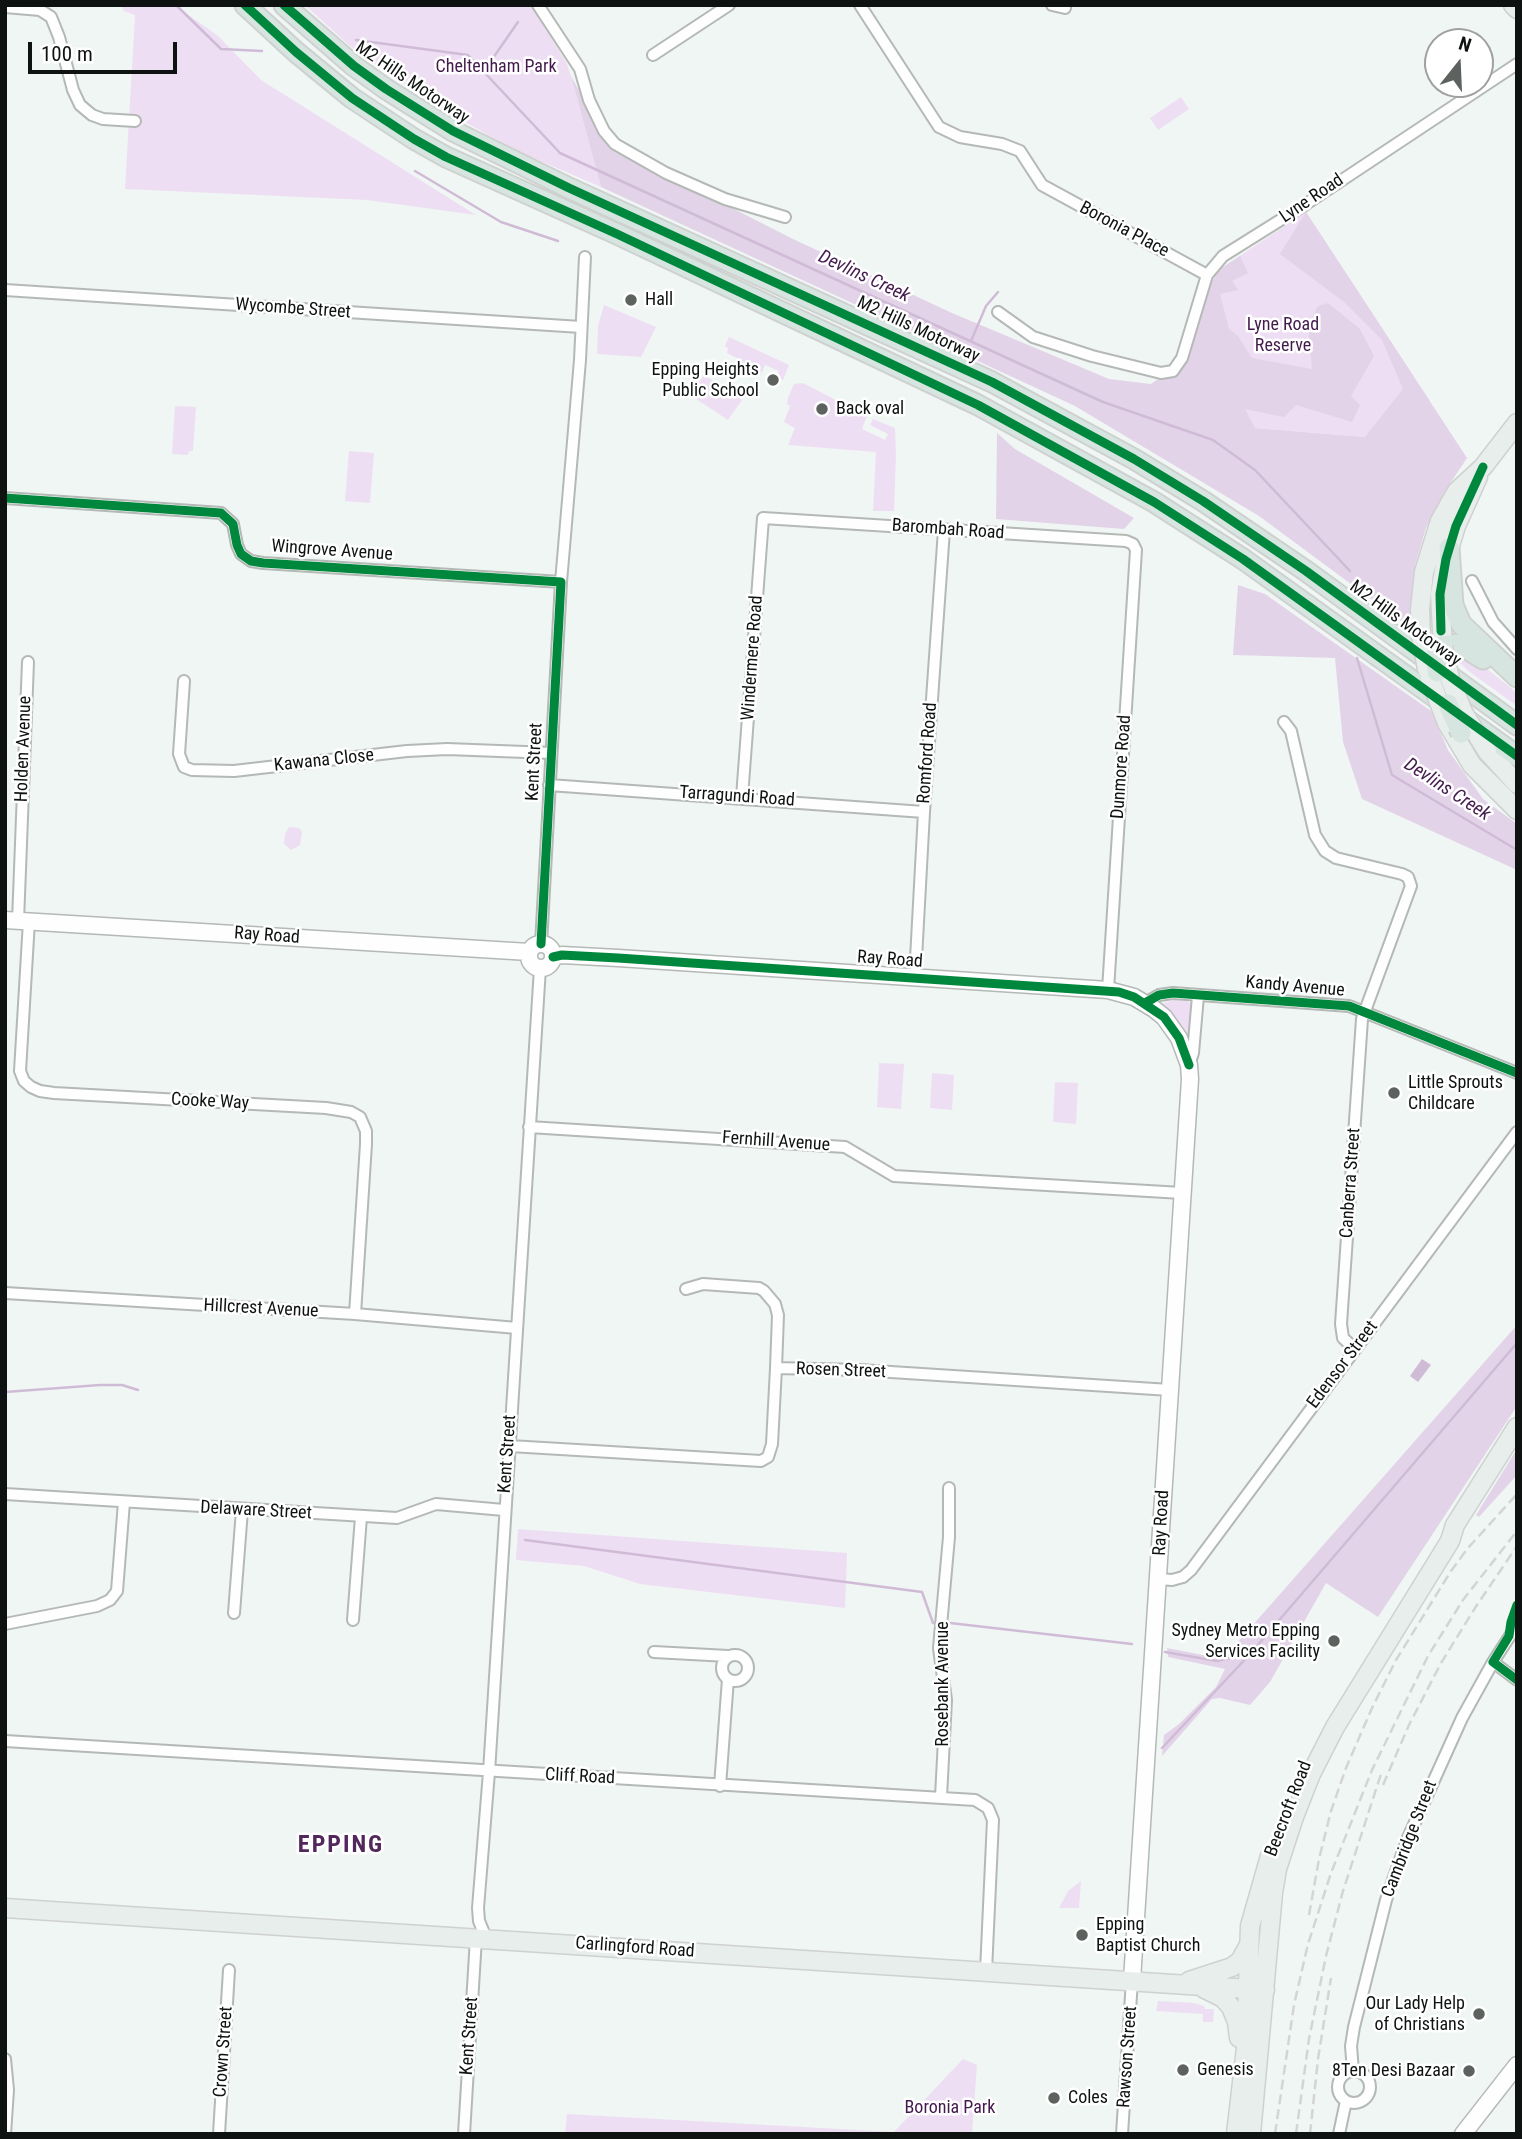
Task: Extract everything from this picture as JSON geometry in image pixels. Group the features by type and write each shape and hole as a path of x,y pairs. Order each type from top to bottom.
{"highway":[{"path":"245,5 352,98 446,157 617,234 978,405 1154,502 1243,559 1517,756"},
{"name":"M2 Hills Motorway","path":"285,5 354,66 453,131 569,188 970,371 1133,459 1203,501 1306,571 1517,725"},
{"path":"1449,548 1453,605 1461,624 1517,677"},
{"path":"1456,735 1437,672 1436,655 1443,646 1459,644 1472,650 1517,685"}],"main road":[{"path":"1513,5 1517,9"},
{"path":"1517,423 1483,467 1457,491 1440,521 1424,572 1420,609 1429,675 1456,735 1483,778 1517,810"},
{"path":"1483,467 1449,548 1440,594 1443,646 1450,679 1463,712 1487,751 1517,784"},
{"name":"Beecroft Road","path":"1251,2134 1256,1989 1250,1937 1256,1903 1273,1848 1313,1746 1441,1538 1455,1525 1517,1427"},
{"name":"Beecroft Road","path":"1236,2134 1246,2048 1277,1869 1303,1794 1335,1727 1450,1541 1455,1525"},
{"name":"Carlingford Road","path":"5,1908 1256,1989"},
{"path":"1182,1984 1231,1967 1240,1961 1248,1949 1250,1937"},
{"path":"1182,1984 1206,1989 1223,1998 1231,2007 1237,2025 1242,2078"}],"street":[{"path":"538,5 580,69 589,100 604,131 615,144 666,173 725,199 785,218"},
{"path":"653,55 729,5"},
{"name":"Boronia Place","path":"860,5 939,127 960,137 1002,144 1020,151 1042,185 1208,275"},
{"path":"1052,5 1065,8"},
{"path":"5,7 40,10 51,17 80,106 103,119 135,121"},
{"name":"Lyne Road","path":"998,312 1033,337 1092,356 1161,373 1172,371 1182,358 1208,275 1223,256 1517,64"},
{"name":"Kent Street","path":"535,948 550,785 561,582 586,257"},
{"name":"Wycombe Street","path":"5,290 581,327"},
{"name":"Wingrove Avenue","path":"5,498 221,513 233,524 241,554 251,561 263,563 561,582"},
{"name":"Barombah Road","path":"763,519 1126,541 1133,544"},
{"name":"Windermere Road","path":"742,797 763,519"},
{"name":"Romford Road","path":"915,977 944,530"},
{"name":"Dunmore Road","path":"1108,990 1136,550 1133,544"},
{"path":"1472,581 1493,622 1514,642"},
{"name":"Holden Avenue","path":"18,921 28,662"},
{"name":"Kawana Close","path":"184,681 179,754 184,767 192,770 234,771 407,751 447,749 551,754"},
{"name":"Canberra Street","path":"1284,722 1292,731 1315,835 1325,850 1336,858 1402,874 1408,877 1411,886 1362,1012 1341,1324 1343,1338 1354,1349"},
{"name":"Tarragundi Road","path":"550,785 924,812"},
{"name":"Ray Road","path":"18,921 535,948"},
{"name":"Cooke Way","path":"18,921 20,1071 24,1081 31,1087 54,1093 326,1108 351,1112 360,1117 366,1131 366,1144 355,1314"},
{"path":"535,948 551,950 553,957 547,967 540,968 530,963 535,948"},
{"name":"Ray Road","path":"553,957 562,955 618,958 1108,990 1127,994 1145,1003 1164,1017 1179,1038 1189,1065 1189,1099 1132,1980"},
{"name":"Kent Street","path":"464,2134 481,1938 478,1908 540,968"},
{"name":"Kandy Avenue","path":"1145,1003 1165,993 1349,1006 1517,1073"},
{"name":"Ray Road","path":"1189,1065 1194,1053 1198,996"},
{"name":"Fernhill Avenue","path":"529,1127 845,1146 894,1176 1182,1193"},
{"name":"Edensor Street","path":"1158,1579 1172,1580 1183,1577 1191,1570 1517,1132"},
{"path":"685,1289 703,1284 724,1285 759,1288 769,1295 778,1315 776,1368"},
{"name":"Hillcrest Avenue","path":"5,1293 355,1314 517,1328"},
{"name":"Rosen Street","path":"510,1446 761,1461 768,1457 772,1444 776,1368 860,1370 1170,1390"},
{"name":"Rosebank Avenue","path":"941,1797 946,1700 939,1648 949,1536 948,1488"},
{"name":"Delaware Street","path":"5,1494 361,1517 397,1518 436,1504 504,1510"},
{"path":"5,1624 97,1606 110,1600 117,1591 124,1502"},
{"path":"234,1613 242,1510"},
{"path":"353,1620 361,1517"},
{"name":"Cambridge Street","path":"1353,2071 1354,2027 1386,1900 1426,1794 1462,1718 1517,1625"},
{"path":"654,1652 728,1656 742,1657 747,1668 742,1679 734,1681 723,1674 722,1666 728,1656"},
{"path":"1493,1662 1517,1680"},
{"path":"720,1786 728,1679"},
{"name":"Cliff Road","path":"5,1741 975,1800 992,1814 986,1971"},
{"name":"Crown Street","path":"219,2134 229,1970"},
{"name":"Rawson Street","path":"1122,2134 1132,1980"},
{"path":"5,2059 8,2090 5,2134"},
{"path":"1463,2134 1517,2065"},
{"name":"Cambridge Street","path":"1353,2071 1367,2077 1370,2091 1361,2102 1346,2101 1339,2093 1338,2083 1344,2075 1353,2071"},
{"name":"Cambridge Street","path":"1339,2134 1346,2101"}],"green space":[{"path":"121,5 174,5 217,35 261,80 476,215 367,200 125,189 135,15 124,11"},
{"name":"Cheltenham Park","path":"305,5 531,5 566,62 601,187 515,150 431,103 351,47"},
{"path":"1181,97 1189,109 1158,130 1150,118"},
{"name":"Lyne Road Reserve","path":"1306,212 1430,401 1365,437 1255,428 1196,370 1217,271"},
{"path":"604,305 656,327 641,357 597,354 598,326"},
{"path":"729,337 789,365 783,380 777,378 779,371 765,365 761,375 756,372 758,366 751,366 727,353 728,348 725,346"},
{"path":"704,375 742,400 728,420 690,395"},
{"path":"803,383 867,416 862,429 885,440 888,434 870,425 873,419 895,428 894,511 873,511 876,452 788,445 795,428 784,422 790,406 787,404 788,398 794,384"},
{"path":"175,406 196,407 193,451 189,451 188,455 172,454"},
{"path":"349,451 374,453 370,503 345,501"},
{"path":"1451,651 1481,664 1517,693 1517,706 1467,670 1451,655"},
{"path":"289,827 299,828 302,832 300,845 291,850 284,844"},
{"path":"1175,1000 1192,1004 1189,1038 1176,1019 1160,1004"},
{"path":"879,1063 904,1064 901,1109 877,1107"},
{"path":"932,1073 954,1075 952,1110 930,1108"},
{"path":"1055,1082 1078,1083 1076,1124 1053,1122"},
{"path":"518,1529 847,1553 845,1608 640,1584 584,1566 516,1560"},
{"path":"1081,1881 1079,1908 1059,1908 1068,1891"},
{"path":"1158,2001 1194,2003 1204,2006 1205,2009 1214,2009 1213,2022 1203,2022 1203,2014 1156,2011"},
{"name":"Boronia Park","path":"963,2059 977,2065 972,2134 565,2134 567,2114 894,2132"}],"shaded area":[{"path":"571,76 610,146 793,239 952,313 1109,379 1151,384 1173,368 1217,271 1240,256 1248,273 1232,281 1238,290 1220,294 1229,329 1238,336 1252,358 1312,369 1308,325 1318,306 1328,303 1360,329 1374,356 1351,396 1360,405 1352,422 1296,405 1284,417 1245,409 1255,428 1365,437 1403,389 1382,340 1344,302 1280,254 1306,212 1467,458 1445,491 1426,528 1415,565 1413,630 1259,516 1075,406 601,187"},
{"path":"997,433 1015,449 1134,518 1124,529 996,519"},
{"path":"1238,585 1265,594 1431,711 1448,750 1483,799 1517,824 1517,870 1362,799 1343,742 1335,658 1233,655"},
{"path":"1517,1325 1517,1406 1378,1617 1326,1583 1270,1682 1250,1705 1220,1698 1212,1699 1162,1756 1164,1735 1216,1687 1225,1669 1168,1657 1167,1648 1208,1656 1229,1652"},
{"path":"1422,1359 1431,1365 1418,1382 1410,1376"},
{"path":"1517,1449 1517,1475 1479,1517 1476,1515"}],"waterway":[{"name":"Devlins Creek","path":"176,5 221,49 262,51"},
{"path":"484,71 518,22"},
{"name":"Devlins Creek","path":"356,40 468,55 560,153 1103,402 1213,440 1255,470 1350,571"},
{"path":"415,171 501,222 558,241"},
{"path":"971,341 986,306 998,292"},
{"name":"Devlins Creek","path":"1357,658 1392,775 1517,850"},
{"path":"1162,1748 1251,1653 1517,1343"},
{"path":"5,1392 100,1385 122,1385 138,1390"},
{"path":"525,1540 922,1592 933,1623"},
{"path":"950,1623 1132,1644"},
{"path":"1165,1652 1217,1661 1251,1653"}],"railway":[{"path":"1309,1915 1331,1811 1372,1708 1396,1660 1451,1571 1517,1494"},
{"path":"1275,2134 1294,2005 1308,1944 1331,1873 1372,1770 1428,1656 1463,1600 1517,1531"},
{"path":"1383,1785 1409,1725 1441,1663 1517,1546"},
{"path":"1296,2134 1309,2039 1326,1956 1343,1891 1381,1774"},
{"path":"1310,2134 1331,1978"}],"cycle path":[{"path":"245,5 352,98 446,157 617,234 978,405 1154,502 1243,559 1517,756"},
{"path":"284,5 354,66 453,131 569,188 992,382 1134,459 1203,501 1306,571 1517,725"},
{"path":"1441,631 1440,594 1446,559 1456,526 1483,467"},
{"path":"5,498 221,513 233,524 241,554 251,561 263,563 561,582 541,944"},
{"path":"553,957 562,955 618,958 1119,992 1134,997 1164,1017 1179,1038 1189,1065"},
{"path":"1145,1003 1159,995 1173,993 1349,1006 1517,1073"},
{"path":"1517,1605 1509,1636 1493,1662 1517,1680"}],"place":[{"name":"Hall","path":"631,300"},
{"name":"Epping Heights Public School","path":"773,380"},
{"name":"Back oval","path":"822,409"},
{"name":"Little Sprouts Childcare","path":"1394,1093"},
{"name":"Sydney Metro Epping Services Facility","path":"1334,1641"},
{"name":"Epping Baptist Church","path":"1082,1935"},
{"name":"Our Lady Help of Christians","path":"1479,2014"},
{"name":"Genesis","path":"1183,2070"},
{"name":"8Ten Desi Bazaar","path":"1469,2071"},
{"name":"Coles","path":"1054,2098"}],"district":[{"name":"EPPING","path":"341,1846"}]}
